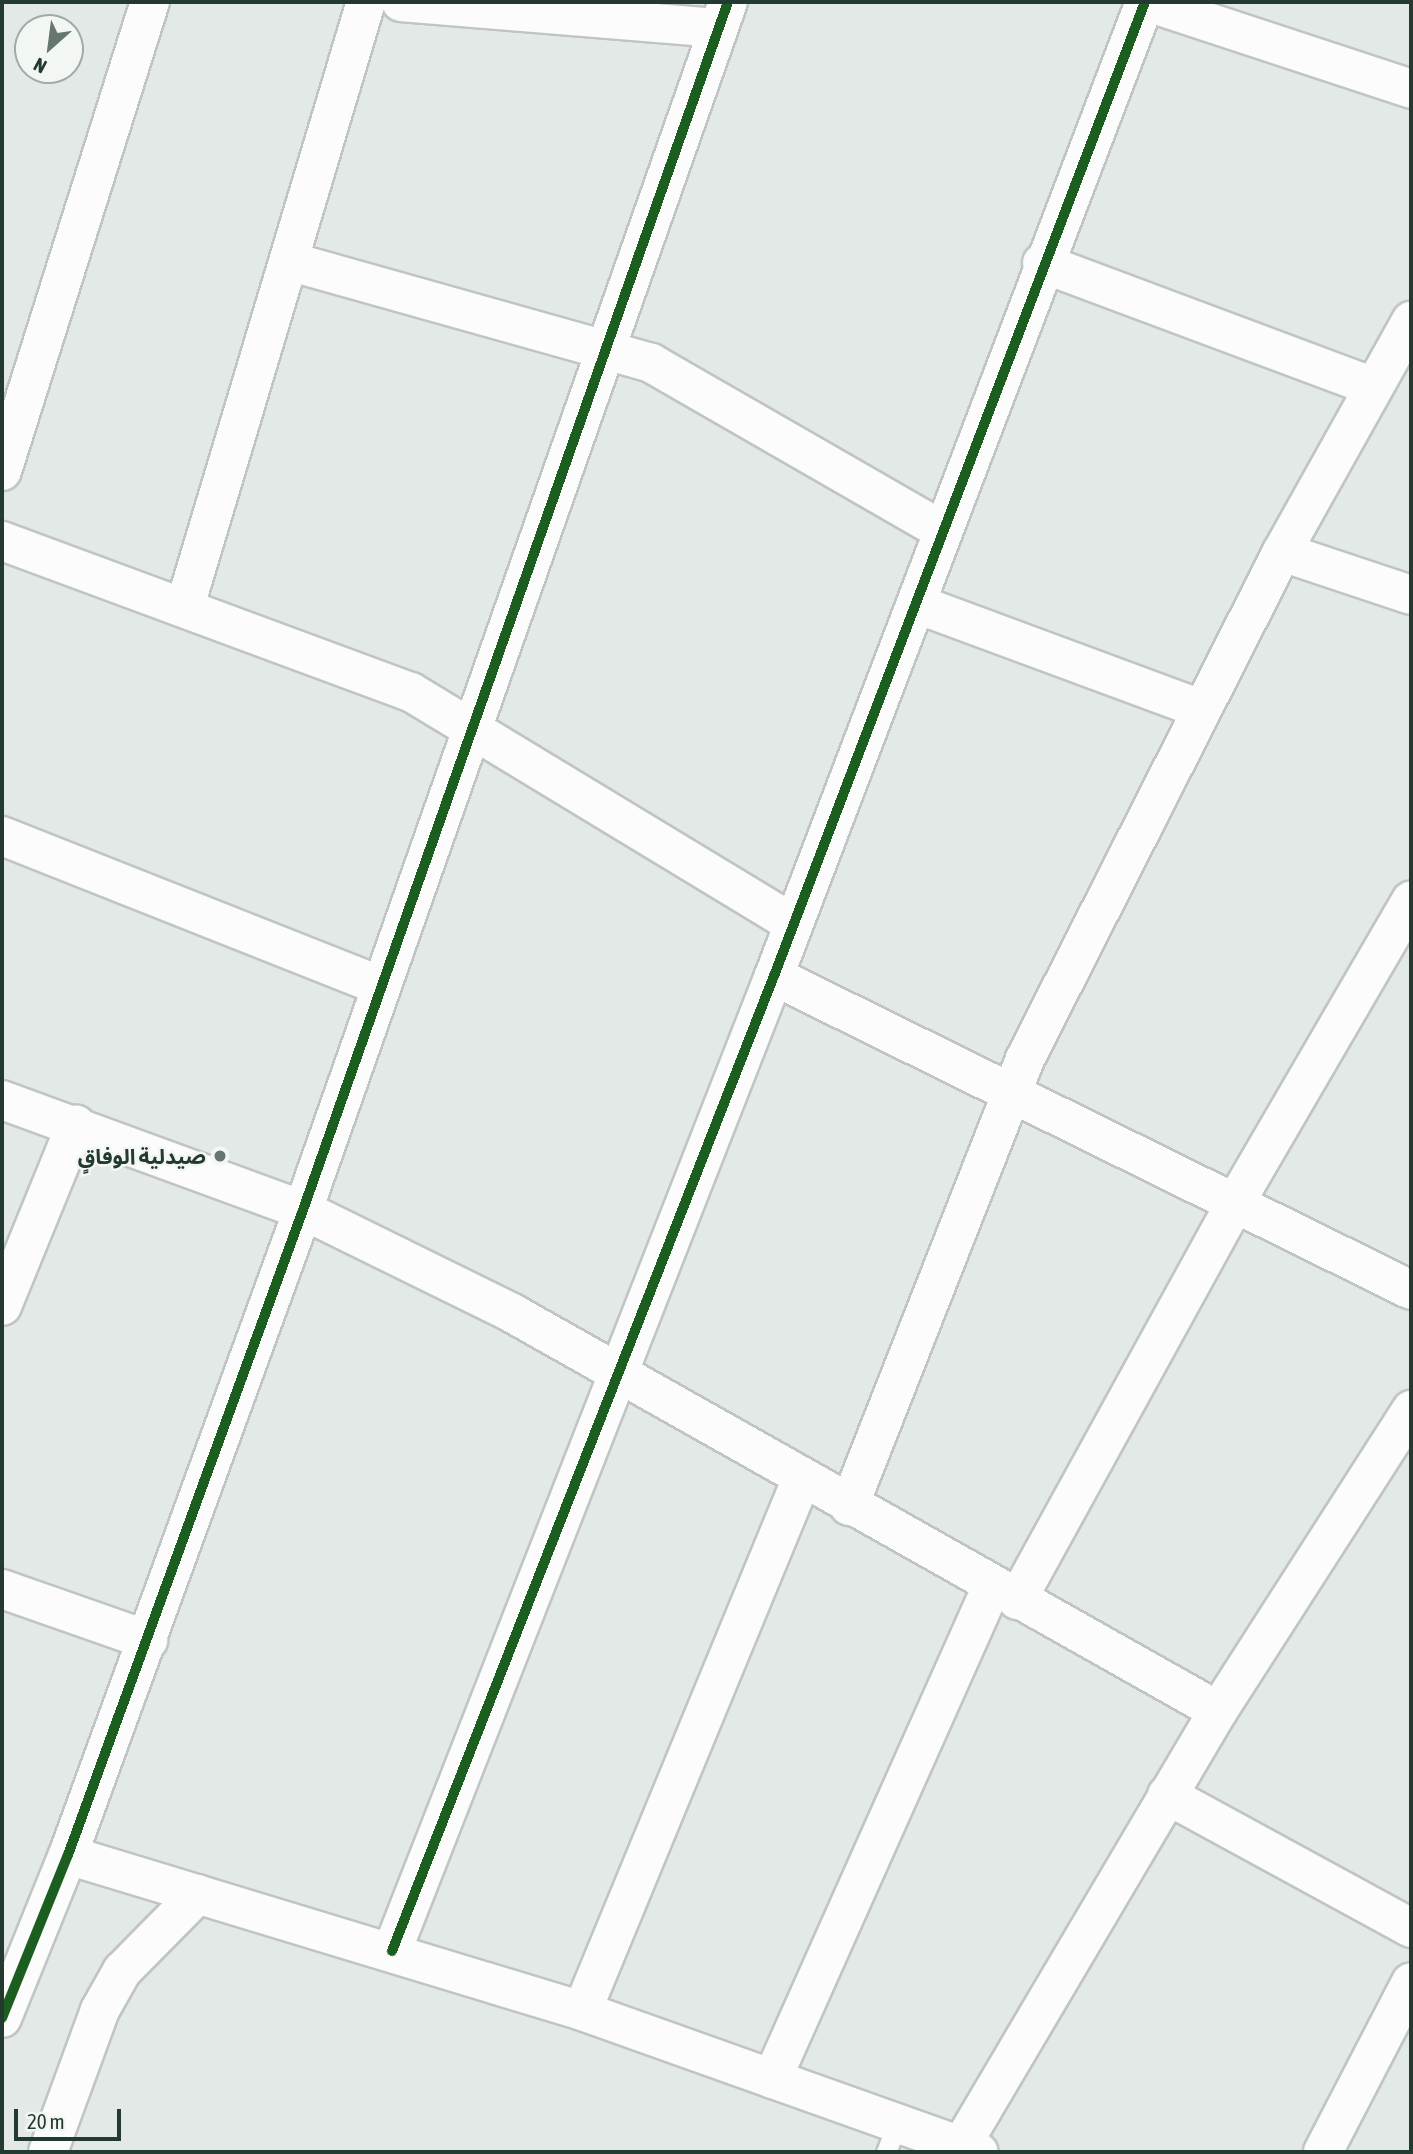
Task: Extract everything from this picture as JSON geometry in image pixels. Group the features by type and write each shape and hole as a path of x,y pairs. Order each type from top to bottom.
{"street":[{"path":"2,471 150,2"},
{"path":"185,606 292,262 366,2"},
{"path":"2,2018 68,1855 303,1210 378,985 470,727 611,348 723,15 401,2"},
{"path":"391,1951 775,976 917,604 1042,263 1146,2 1411,89"},
{"path":"292,262 611,348 651,363 943,531"},
{"path":"1042,263 1373,387"},
{"path":"849,1506 1010,1093 1200,709 1282,552 1373,387 1406,344"},
{"path":"2,541 185,606 411,692 793,923"},
{"path":"1282,552 1411,595"},
{"path":"917,604 1200,709"},
{"path":"2,836 378,985"},
{"path":"772,2079 1004,1593 1411,901"},
{"path":"775,976 1411,1290"},
{"path":"2,1100 303,1210 512,1313 849,1506 1218,1711"},
{"path":"2,1306 76,1125"},
{"path":"68,1855 582,2011 772,2079 891,2139 970,2149 1167,1795 1411,1410"},
{"path":"582,2011 802,1478"},
{"path":"2,1589 148,1640"},
{"path":"1167,1795 1411,1928"},
{"path":"48,2152 100,2010 122,1970 198,1894"},
{"path":"1323,2152 1411,1982"}],"cycle path":[{"path":"2,2018 68,1855 303,1210 728,2"},
{"path":"392,1951 774,976 1145,2"}],"place":[{"name":"صيدلية الوفاقٍ","path":"220,1156"}]}
